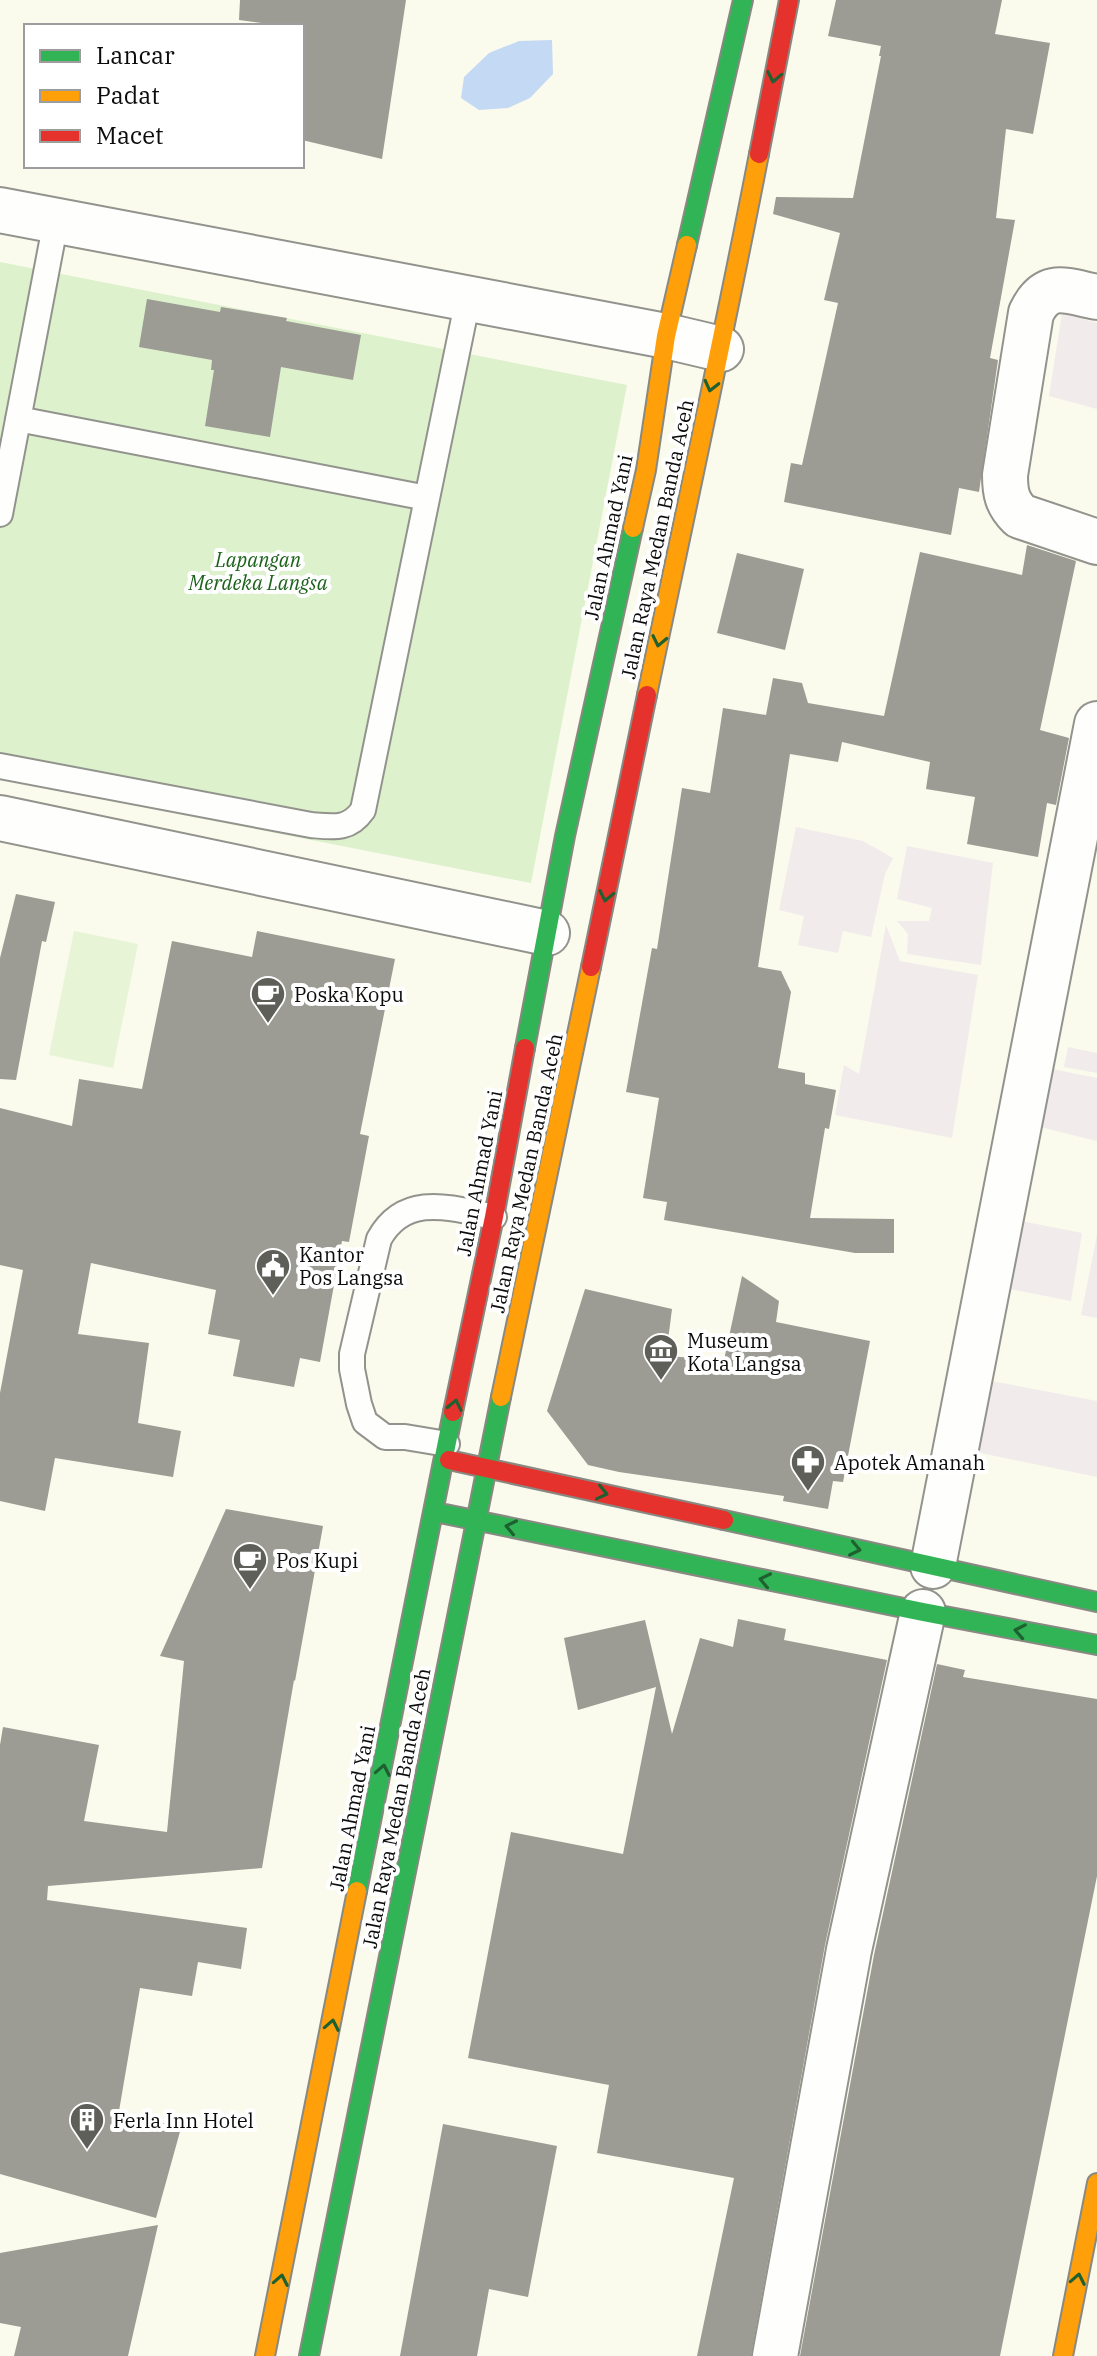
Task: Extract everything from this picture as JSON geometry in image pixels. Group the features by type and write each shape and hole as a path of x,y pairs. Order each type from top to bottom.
{"main road":[{"name":"Jalan Ahmad Yani","path":"265,2356 494,1217 568,821 646,470 666,336 743,0"},
{"name":"Jalan Raya Medan Banda Aceh","path":"309,2356 476,1520 721,349 789,0"},
{"path":"445,1451 487,1469 1097,1602"},
{"path":"434,1512 1097,1645"},
{"path":"1063,2356 1097,2183"}],"street":[{"path":"0,210 721,349"},
{"path":"1097,297 1051,291 1038,298 1031,313 1005,475 1005,493 1011,507 1020,516 1097,542"},
{"path":"933,1566 1097,724"},
{"path":"0,818 547,933"},
{"path":"775,2356 849,1950 923,1612"}],"lane":[{"path":"0,514 56,221"},
{"path":"0,766 311,825 341,826 355,821 363,810 468,299"},
{"path":"18,419 427,498"},
{"path":"445,1451 405,1437 385,1437 365,1422 355,1391 352,1354 379,1239 387,1225 403,1213 422,1206 494,1217"}],"shaded area":[{"path":"1062,313 1097,323 1097,409 1049,396"},
{"path":"796,827 863,841 893,858 885,874 871,937 843,931 838,953 798,945 804,916 779,910"},
{"path":"907,846 993,863 981,965 907,954 908,934 897,921 929,921 932,908 897,899"},
{"path":"886,925 900,961 978,975 952,1138 835,1115 844,1065 859,1074"},
{"path":"1068,1047 1097,1053 1097,1073 1064,1067"},
{"path":"1047,1068 1097,1078 1097,1141 1036,1126"},
{"path":"1016,1220 1082,1233 1071,1301 1004,1288"},
{"path":"1097,1235 1097,1318 1081,1315"},
{"path":"986,1380 1097,1401 1097,1477 971,1451"}],"green space":[{"name":"Lapangan Merdeka Langsa","path":"0,262 627,385 531,883 0,779"},
{"path":"74,931 138,944 113,1068 49,1055"}],"water":[{"path":"552,40 553,74 530,98 508,108 479,110 461,98 464,77 489,53 519,41"}],"building":[{"path":"240,0 406,0 382,159 304,140 304,24 239,20"},
{"path":"836,0 1002,0 995,34 1050,43 1033,134 1006,129 996,218 1015,220 990,358 998,360 979,492 959,488 951,535 784,502 791,463 802,465 838,303 824,300 840,233 773,214 776,197 853,198 881,56 881,46 828,36"},
{"path":"147,299 220,312 221,307 287,318 286,321 361,335 353,380 281,367 270,437 205,426 214,370 211,370 212,360 139,347"},
{"path":"1027,545 1076,561 1040,730 1069,738 1056,805 1047,803 1038,857 967,844 975,797 926,789 930,762 842,742 838,762 790,754 758,967 781,971 791,992 778,1068 805,1073 805,1084 836,1090 829,1129 825,1128 810,1218 894,1219 894,1253 855,1253 664,1220 667,1202 643,1198 659,1098 626,1092 652,948 657,949 682,788 710,793 723,708 766,715 773,678 802,683 808,703 884,716 920,552 1022,575"},
{"path":"737,553 804,569 785,650 717,633"},
{"path":"16,894 55,902 46,942 42,941 16,1080 0,1079 0,958"},
{"path":"257,931 395,959 360,1134 369,1136 349,1242 342,1241 320,1362 300,1358 294,1387 233,1376 240,1340 208,1334 216,1290 91,1263 78,1334 149,1343 138,1423 181,1431 173,1477 55,1458 45,1511 0,1501 0,1393 23,1270 0,1265 0,1108 72,1126 79,1079 142,1089 172,941 252,957"},
{"name":"Museum Kota Langsa","path":"742,1276 779,1301 776,1322 870,1341 843,1482 833,1481 828,1509 783,1501 784,1496 588,1465 547,1411 585,1289 672,1309 666,1356 724,1360"},
{"path":"226,1509 323,1526 262,1868 48,1886 47,1900 247,1928 241,1969 198,1962 192,1996 140,1988 119,2111 181,2128 156,2218 0,2174 0,1745 3,1727 99,1745 84,1821 167,1832 184,1661 160,1656"},
{"path":"738,1619 786,1629 784,1640 887,1660 825,1945 751,2356 697,2356 734,2178 597,2153 609,2085 468,2058 511,1832 623,1854 656,1687 578,1710 564,1638 645,1620 672,1734 700,1638 733,1647"},
{"path":"937,1664 965,1670 963,1677 1097,1699 1097,1876 1000,2356 800,2356 874,1955"},
{"path":"443,2124 557,2146 528,2297 489,2289 477,2356 400,2356"},
{"path":"158,2225 128,2356 14,2356 21,2327 0,2323 0,2253"}],"traffic: fast":[{"path":"687,245 743,0"},
{"path":"525,1048 565,836 633,528"},
{"path":"309,2356 501,1397"},
{"path":"357,1891 453,1412"},
{"path":"440,1513 1097,1645"},
{"path":"724,1520 1097,1602"}],"traffic: slow":[{"path":"647,695 759,154"},
{"path":"633,528 646,470 666,336 687,245"},
{"path":"501,1397 591,967"},
{"path":"265,2356 357,1891"},
{"path":"1063,2356 1097,2183"}],"traffic: jam":[{"path":"759,154 789,0"},
{"path":"591,967 647,695"},
{"path":"453,1412 525,1048"},
{"path":"449,1460 724,1520"}],"place":[{"name":"Poska Kopu","path":"268,1025"},
{"name":"Kantor Pos Langsa","path":"273,1297"},
{"name":"Museum Kota Langsa","path":"661,1382"},
{"name":"Apotek Amanah","path":"808,1493"},
{"name":"Pos Kupi","path":"250,1591"},
{"name":"Ferla Inn Hotel","path":"87,2151"}]}
